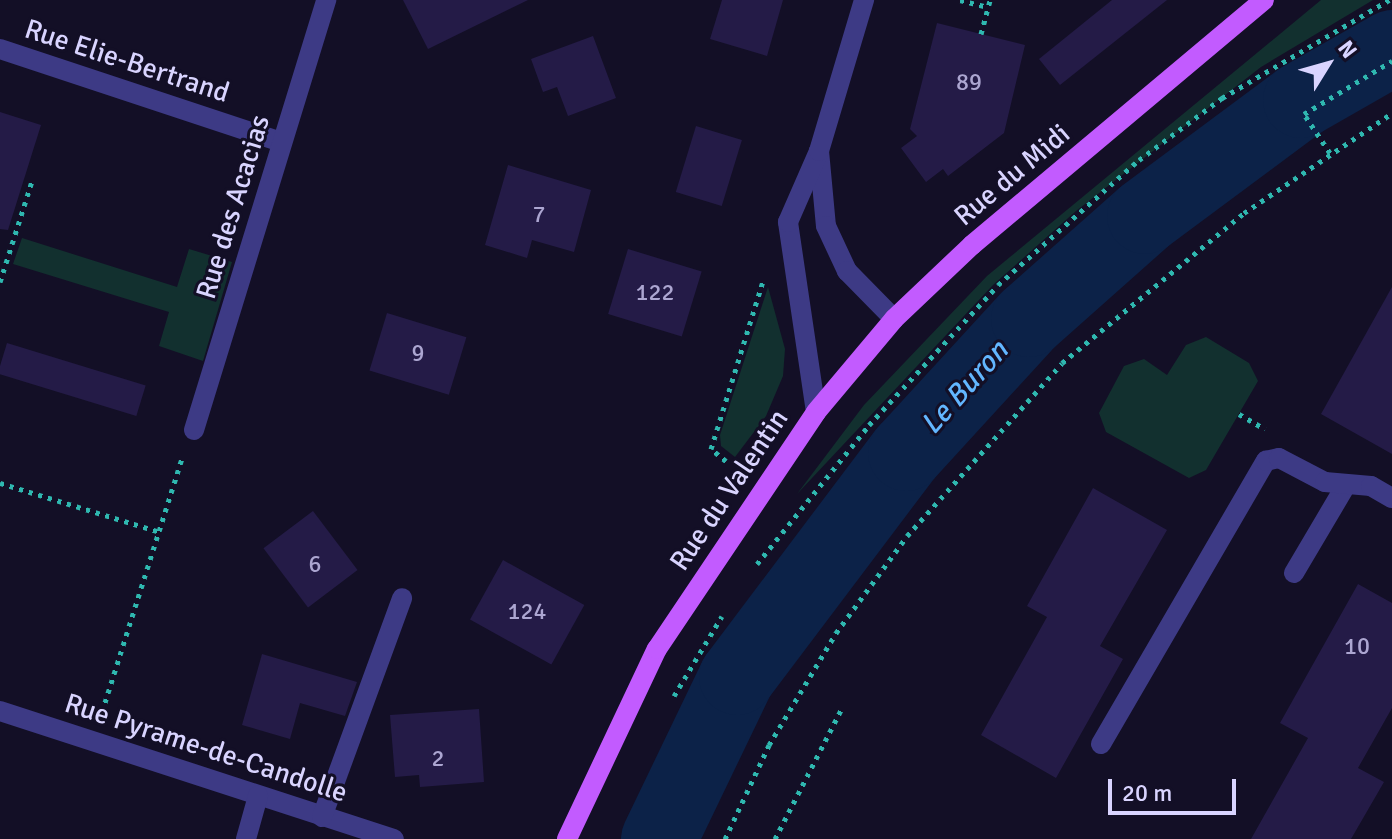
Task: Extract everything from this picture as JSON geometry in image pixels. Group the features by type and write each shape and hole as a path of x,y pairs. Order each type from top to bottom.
{"main road":[{"name":"Rue du Midi","path":"816,412 894,319 972,245 1264,0"},
{"name":"Rue du Valentin","path":"567,839 657,649 816,412"}],"street":[{"name":"Rue des Acacias","path":"194,430 326,0"},
{"name":"Rue du Valentin","path":"816,412 788,222 819,151 864,0"},
{"name":"Rue Elie-Bertrand","path":"0,49 282,142"},
{"name":"Rue du Valentin","path":"819,151 826,226 847,271 894,319"},
{"path":"1101,744 1266,461 1279,458 1325,482 1371,486 1392,498"},
{"path":"1294,573 1346,485"},
{"path":"322,817 402,598"},
{"name":"Rue Pyrame-de-Candolle","path":"0,711 394,839"},
{"path":"246,839 258,796"}],"path":[{"path":"960,0 989,4 981,34"},
{"path":"748,576 794,512 998,285 1139,160 1222,98 1389,0"},
{"path":"1330,153 1304,114 1392,61"},
{"path":"725,839 807,681 907,536 1062,363 1145,290 1330,153 1392,113"},
{"path":"0,282 33,178"},
{"path":"726,461 711,449 766,272"},
{"path":"101,717 194,430"},
{"path":"0,483 160,532"},
{"path":"667,708 724,612"},
{"path":"775,839 842,708"}],"green space":[{"path":"1321,0 1373,0 1261,67 1076,211 993,285 797,494 864,405 987,276"},
{"path":"22,238 177,287 189,249 232,262 203,361 159,346 169,312 13,264"},
{"path":"768,287 785,349 783,376 766,416 735,457 721,446 720,435"},
{"path":"1206,337 1249,363 1258,381 1206,470 1189,478 1106,432 1099,413 1124,366 1144,359 1167,375 1186,345"}],"building":[{"path":"403,0 528,0 428,49"},
{"path":"722,0 783,0 767,56 710,39"},
{"path":"1112,0 1167,0 1060,85 1039,59"},
{"path":"937,23 1025,45 1004,133 948,176 943,169 926,182 901,148 917,136 910,129"},
{"path":"593,36 616,98 568,116 557,87 543,92 531,59"},
{"path":"0,112 41,125 8,230 0,229"},
{"path":"696,126 742,140 722,206 676,192"},
{"path":"508,165 591,190 574,252 532,240 527,258 485,245"},
{"path":"628,249 702,272 682,337 608,314"},
{"path":"1392,287 1392,454 1321,414"},
{"path":"387,313 466,337 449,395 369,370"},
{"path":"7,343 146,385 136,416 0,374"},
{"path":"1093,488 1167,530 1100,646 1123,659 1056,778 981,735 1047,617 1027,606"},
{"path":"313,511 358,570 308,607 263,548"},
{"path":"503,560 584,605 551,665 470,619"},
{"path":"1358,584 1392,603 1392,708 1358,768 1384,782 1351,839 1251,839 1308,738 1280,723"},
{"path":"262,654 357,682 345,716 300,703 290,739 242,725"},
{"path":"479,709 484,782 420,787 419,775 395,777 390,715"}],"waterway":[{"name":"Le Buron","path":"659,839 737,677 906,453 1029,319 1145,216 1301,100 1392,48"}]}
